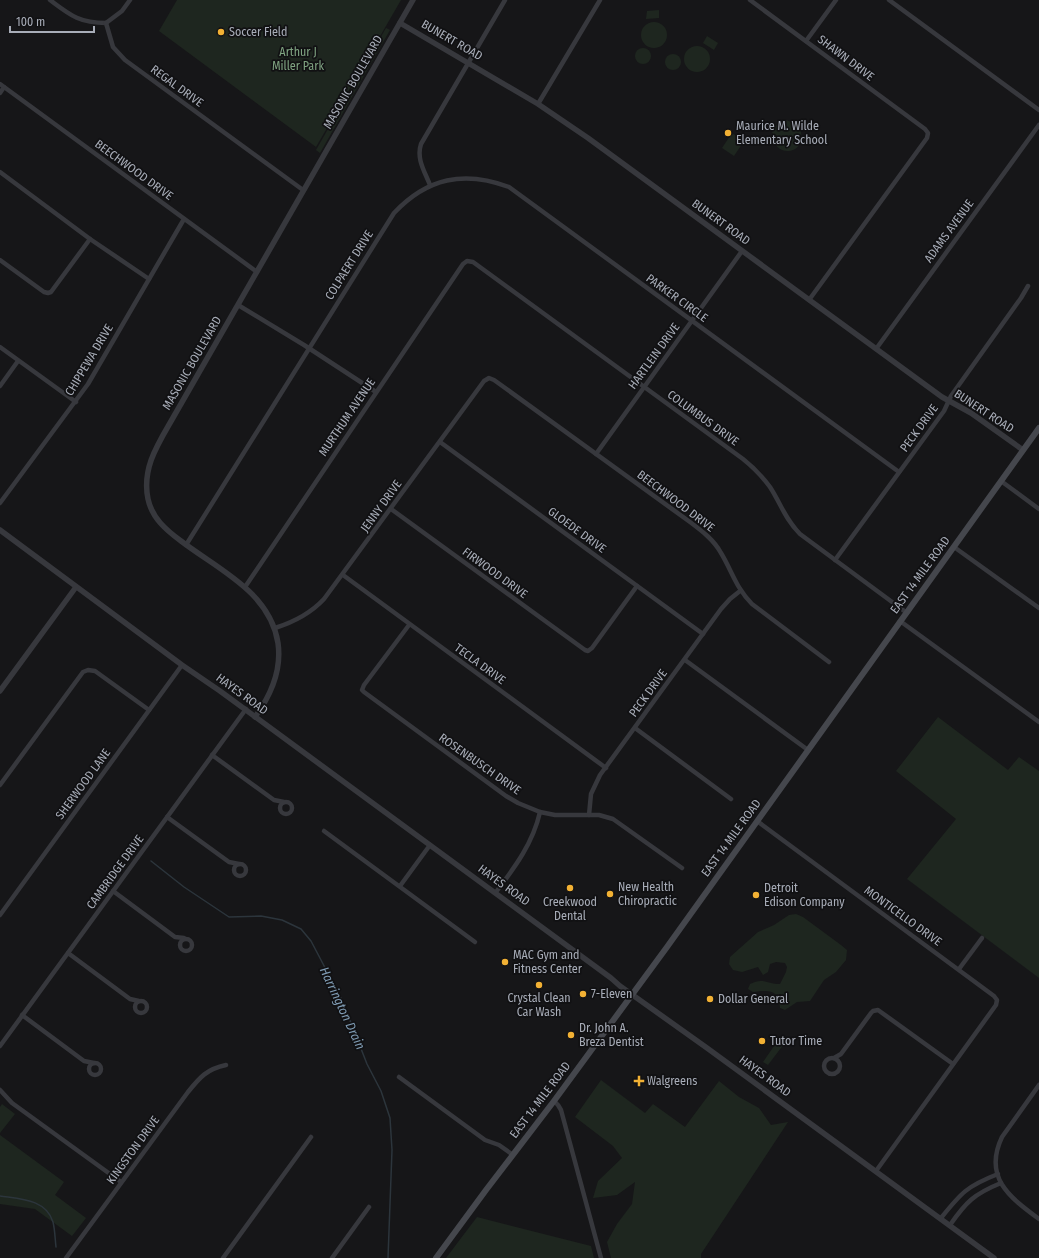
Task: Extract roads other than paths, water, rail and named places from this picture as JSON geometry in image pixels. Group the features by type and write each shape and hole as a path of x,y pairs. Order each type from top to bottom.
{"main road":[{"name":"EAST 14 MILE ROAD","path":"436,1258 632,995 1039,428"}],"street":[{"path":"50,0 69,14 85,22 106,23 122,11 130,0"},
{"name":"MASONIC BOULEVARD","path":"255,716 268,697 277,674 279,659 275,628 262,604 245,587 163,527 153,513 148,499 148,468 156,448 412,0"},
{"path":"430,185 421,164 419,151 426,135 505,0"},
{"path":"538,104 600,0"},
{"name":"SHAWN DRIVE","path":"750,0 925,129 928,133 927,138 809,300"},
{"path":"806,41 836,0"},
{"path":"889,0 1039,110"},
{"name":"REGAL DRIVE","path":"106,23 113,47 125,60 303,190"},
{"name":"BUNERT ROAD","path":"400,23 538,104 949,401 971,413 1023,450"},
{"path":"0,93 2,86"},
{"name":"BEECHWOOD DRIVE","path":"2,86 257,272"},
{"name":"ADAMS AVENUE","path":"876,348 1039,125"},
{"path":"0,172 90,239 149,279"},
{"name":"PARKER CIRCLE","path":"430,185 442,181 479,178 509,187 899,472"},
{"name":"COLPAERT DRIVE","path":"186,545 394,213 409,198 430,185"},
{"name":"CHIPPEWA DRIVE","path":"0,503 76,402 100,365 184,219"},
{"path":"0,260 44,292 48,293 51,292 90,239"},
{"name":"HARTLEIN DRIVE","path":"596,454 742,251"},
{"name":"COLUMBUS DRIVE","path":"467,260 472,262 644,387 754,469 770,487 786,518 793,527 806,539 907,613"},
{"name":"MURTHUM AVENUE","path":"245,587 467,260"},
{"name":"PECK DRIVE","path":"835,560 944,411 953,393 1028,286"},
{"path":"238,305 376,392"},
{"path":"0,348 76,402"},
{"path":"0,386 18,361"},
{"name":"BEECHWOOD DRIVE","path":"489,378 494,380 690,522 707,536 721,552 740,591 752,604 829,662"},
{"name":"JENNY DRIVE","path":"275,628 290,623 312,610 324,599 484,381 489,378"},
{"name":"GLOEDE DRIVE","path":"440,442 703,634"},
{"path":"1001,481 1039,509"},
{"name":"FIRWOOD DRIVE","path":"391,509 588,651 592,648 637,586"},
{"name":"HAYES ROAD","path":"0,530 182,665 246,709 496,892 632,995 941,1218 994,1258"},
{"path":"954,546 1039,608"},
{"name":"TECLA DRIVE","path":"343,575 409,625 606,768"},
{"path":"0,691 76,587"},
{"name":"PECK DRIVE","path":"590,815 591,794 594,785 721,609 740,591"},
{"path":"900,621 1039,722"},
{"name":"ROSENBUSCH DRIVE","path":"409,625 364,685 362,690 366,694 506,796 540,812 555,815 604,816 613,819 682,868"},
{"path":"685,660 808,750"},
{"name":"SHERWOOD LANE","path":"0,915 182,665"},
{"path":"0,785 83,672 88,670 95,671 149,710"},
{"name":"CAMBRIDGE DRIVE","path":"0,1046 246,709"},
{"path":"635,728 732,799"},
{"path":"212,755 274,800 280,812 288,814 291,811 291,805 288,802 274,800"},
{"path":"279,808 284,802"},
{"path":"496,892 522,856 534,833 540,812"},
{"path":"167,817 229,862 235,874 239,877 246,874 246,867 229,862"},
{"name":"MONTICELLO DRIVE","path":"757,821 994,996 997,1000 996,1005 953,1064"},
{"path":"324,831 476,942"},
{"path":"400,886 430,845"},
{"path":"234,870 235,866 239,864"},
{"path":"113,891 175,937 184,951 188,951 192,948 190,940 175,937"},
{"path":"180,944 184,938"},
{"path":"959,969 982,938"},
{"path":"68,953 130,999 143,1001 147,1008 145,1012 137,1012 130,999"},
{"path":"134,1007 139,1001"},
{"path":"841,1054 840,1068 837,1072 828,1072 825,1068 828,1059 834,1058 841,1054 871,1013 878,1010 953,1064 876,1171"},
{"path":"22,1015 84,1061 90,1073 98,1075 101,1072 102,1068 100,1064 84,1061"},
{"path":"834,1058 840,1063"},
{"path":"89,1069 90,1065 94,1063"},
{"name":"KINGSTON DRIVE","path":"66,1258 194,1084 211,1069 226,1065"},
{"path":"399,1077 485,1140 499,1145 513,1155"},
{"path":"1039,1085 1002,1137 996,1155 1000,1183 1008,1195 1039,1219"},
{"path":"0,1090 12,1103 122,1182"},
{"path":"554,1101 561,1110 601,1258"},
{"path":"223,1258 311,1137"},
{"path":"941,1218 958,1196 977,1182 998,1174"},
{"path":"977,1182 981,1191"},
{"path":"950,1225 968,1201 981,1191 1000,1183"},
{"path":"332,1258 369,1207"}],"waterway":[{"name":"Harrington Drain","path":"151,861 184,887 229,917 261,916 282,920 301,929 311,941 342,1000 367,1064 381,1091 390,1118 392,1150 388,1258"},
{"path":"0,1196 24,1199 38,1204 45,1209 50,1214 53,1222 56,1247"}],"place":[{"name":"Soccer Field","path":"221,32"},
{"name":"Maurice M. Wilde Elementary School","path":"728,133"},
{"name":"Creekwood Dental","path":"570,888"},
{"name":"New Health Chiropractic","path":"610,894"},
{"name":"Detroit Edison Company","path":"756,895"},
{"name":"MAC Gym and Fitness Center","path":"505,962"},
{"name":"Crystal Clean Car Wash","path":"539,985"},
{"name":"7-Eleven","path":"583,994"},
{"name":"Dollar General","path":"710,999"},
{"name":"Dr. John A. Breza Dentist","path":"571,1035"},
{"name":"Tutor Time","path":"762,1041"},
{"name":"Walgreens","path":"639,1081"}],"park label":[{"name":"Arthur J Miller Park","path":"298,59"}]}
